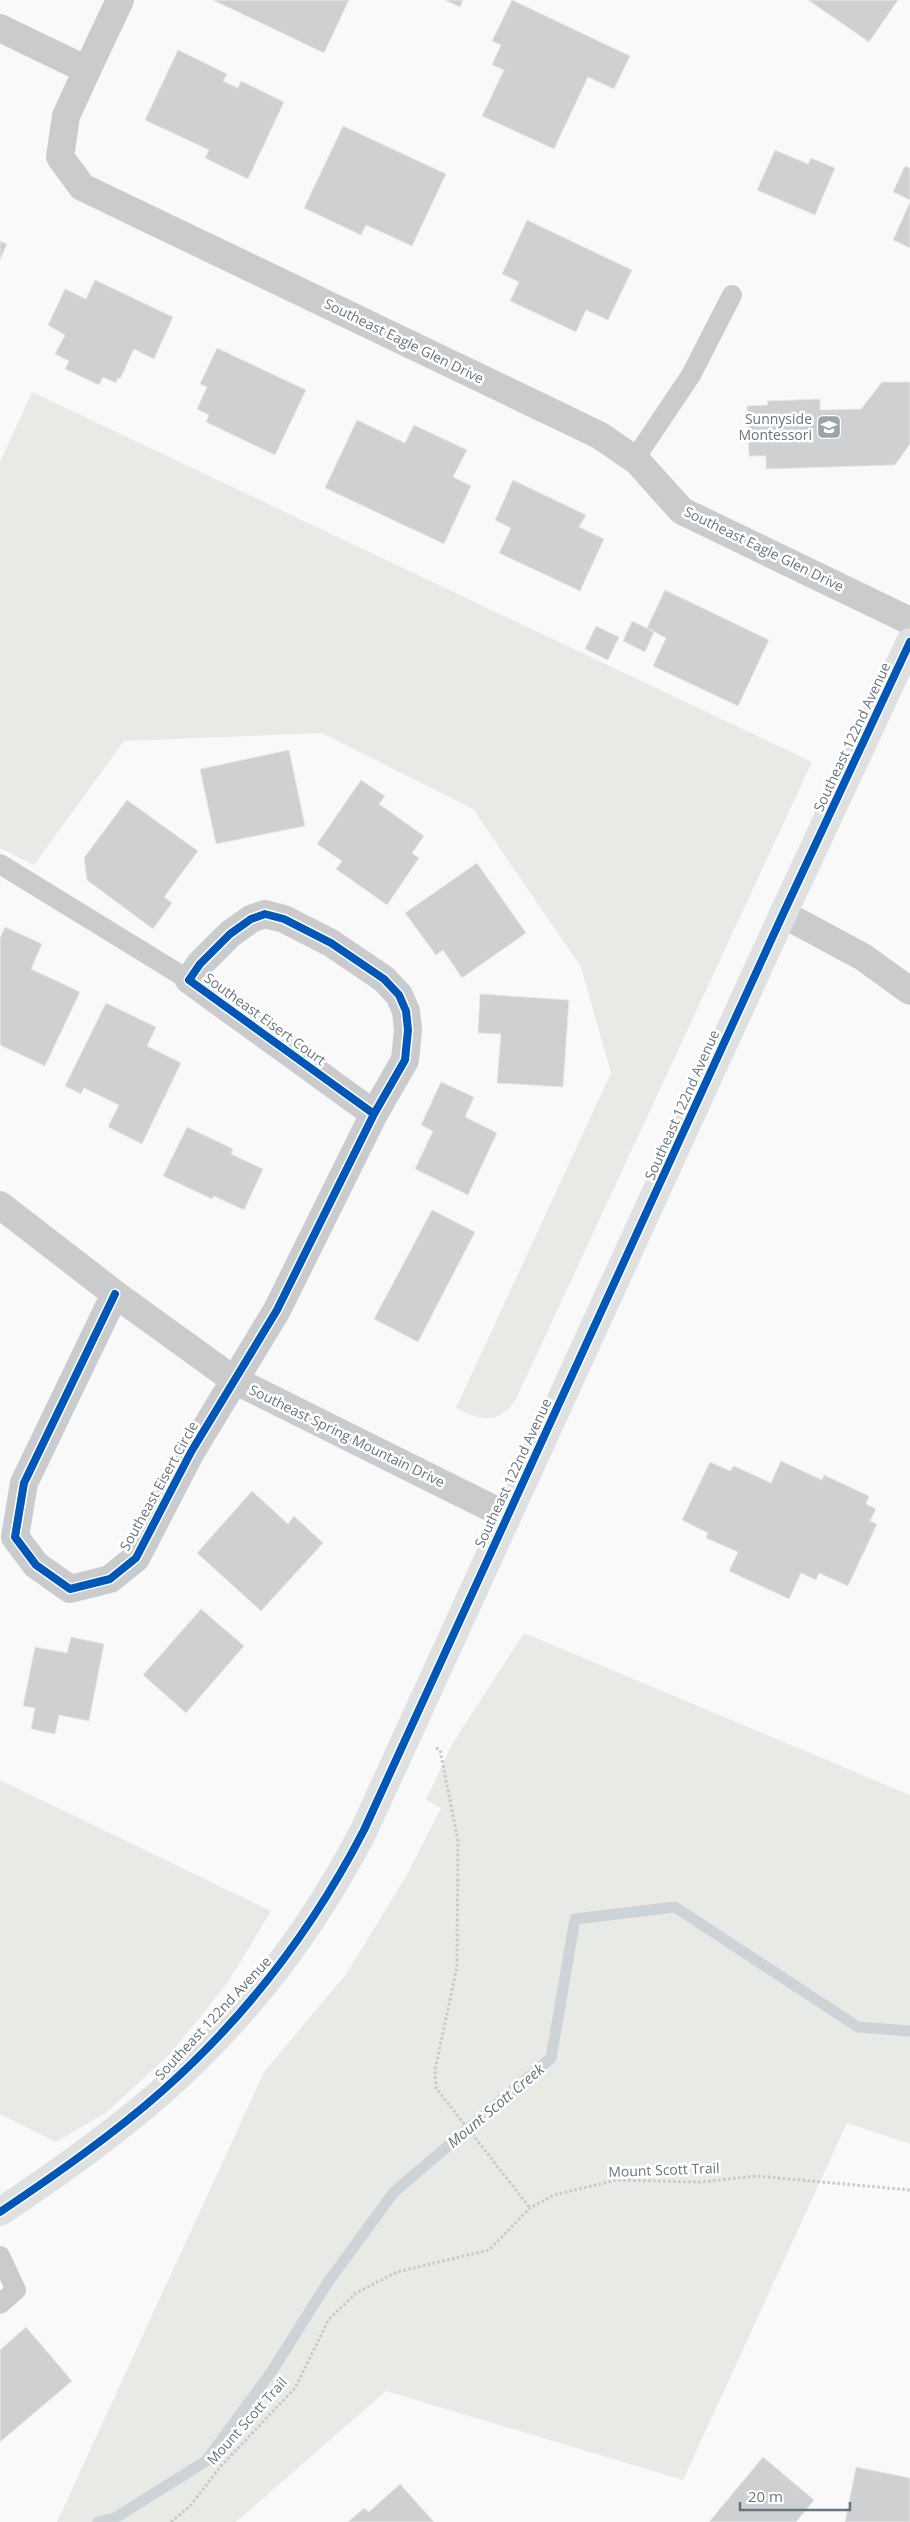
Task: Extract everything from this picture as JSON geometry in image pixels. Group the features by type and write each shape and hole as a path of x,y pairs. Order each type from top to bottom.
{"main road":[{"name":"Southeast 122nd Avenue","path":"0,2212 87,2151 161,2092 264,1985 307,1929 339,1878 364,1830 406,1733 910,642"}],"street":[{"name":"Southeast Eagle Glen Drive","path":"120,0 66,116 60,157 82,187 599,435 634,460 682,510 910,621"},
{"path":"0,28 87,70"},
{"name":"Southeast Eisert Court","path":"234,1380 277,1310 374,1114 405,1060 407,1040 406,1011 399,995 384,979 331,943 284,919 265,914 251,919 230,934 200,964 189,980 374,1114"},
{"path":"783,914 863,957 910,991"},
{"name":"Southeast Spring Mountain Drive","path":"0,1205 115,1294 234,1380 507,1516"},
{"name":"Southeast Eisert Circle","path":"115,1294 24,1483 16,1537 36,1565 70,1589 110,1579 136,1558 191,1452 234,1380"}],"lane":[{"path":"634,460 691,375 732,295"},
{"path":"0,864 18,873 189,980"},
{"path":"0,2256 16,2290 0,2304"}],"path":[{"path":"406,1733 440,1750 458,1841 457,1967 435,2070 436,2088 530,2208"}],"shaded area":[{"path":"32,392 812,762 516,1399 503,1413 496,1417 482,1418 456,1408 611,1073 581,967 473,809 322,733 124,741 34,865 0,848 0,462"},
{"path":"524,1633 910,1795 910,2144 847,2123 683,2480 386,2391 236,2522 57,2522 264,2072 347,1973 408,1873 441,1808 426,1800 451,1746"},
{"path":"0,1780 271,1911 228,1982 171,2053 107,2112 56,2142 0,2114"}],"building":[{"path":"213,0 349,0 324,53"},
{"path":"445,0 463,0 460,7"},
{"path":"512,0 630,56 614,89 588,77 554,149 482,116 504,70 492,65 501,45 492,41"},
{"path":"808,0 898,0 869,42"},
{"path":"178,50 227,74 223,81 238,88 241,81 284,102 248,179 205,158 209,150 145,120"},
{"path":"343,126 446,174 412,246 366,225 361,235 304,208"},
{"path":"775,150 808,164 811,158 835,168 815,215 757,190"},
{"path":"905,166 910,168 910,200 893,192"},
{"path":"910,202 910,248 893,240"},
{"path":"527,220 632,270 608,320 586,310 576,332 510,301 519,282 502,274"},
{"path":"0,241 7,244 0,260"},
{"path":"95,280 173,317 154,359 134,349 120,379 118,378 116,383 103,377 99,385 65,369 69,361 55,354 65,335 48,325 65,289 86,299"},
{"path":"217,348 306,390 275,455 206,422 209,415 197,409 207,387 200,384"},
{"name":"Sunnyside Montessori","path":"882,382 910,382 910,444 895,465 766,469 766,456 749,456 747,406 768,405 767,401 820,399 820,410 861,409"},
{"path":"357,420 405,443 414,425 467,450 453,477 471,486 444,544 325,488"},
{"path":"513,480 586,515 579,527 604,539 580,591 499,553 511,528 495,520"},
{"path":"665,590 769,640 738,706 653,666 666,638 647,628"},
{"path":"632,621 654,632 645,652 623,641"},
{"path":"596,626 619,637 608,660 585,649"},
{"path":"289,750 305,826 216,844 200,769"},
{"path":"361,780 385,796 379,804 424,836 412,853 419,858 387,905 336,869 342,861 317,844"},
{"path":"127,800 198,851 164,897 172,903 153,929 87,880 84,858"},
{"path":"477,863 526,933 462,978 443,950 436,955 405,913"},
{"path":"5,927 42,944 31,969 80,992 45,1066 0,1045 0,938"},
{"path":"480,994 569,1000 563,1087 497,1083 501,1034 478,1033"},
{"path":"106,1003 156,1027 147,1046 181,1063 142,1144 108,1127 119,1105 84,1088 81,1094 65,1086"},
{"path":"441,1082 474,1097 465,1117 497,1133 468,1195 415,1169 433,1131 421,1125"},
{"path":"187,1127 233,1149 231,1154 263,1169 244,1210 214,1196 212,1199 163,1176"},
{"path":"432,1210 475,1232 418,1342 374,1319"},
{"path":"781,1461 822,1480 824,1475 869,1496 866,1504 876,1509 870,1521 877,1524 848,1586 819,1573 816,1580 801,1573 789,1599 729,1571 738,1552 706,1538 708,1533 682,1520 710,1462 730,1471 734,1466 771,1483"},
{"path":"252,1491 288,1524 294,1516 323,1543 261,1611 197,1553"},
{"path":"201,1609 244,1646 186,1713 143,1675"},
{"path":"71,1637 104,1644 89,1721 59,1715 55,1734 31,1729 35,1708 23,1706 35,1647 67,1653"},
{"path":"26,2327 72,2381 0,2442 0,2350"},
{"path":"763,2457 814,2500 796,2522 709,2522"},
{"path":"856,2467 910,2478 910,2522 845,2522"},
{"path":"400,2484 434,2522 348,2522 364,2508 369,2512"}],"waterway":[{"name":"Mount Scott Creek","path":"98,2522 115,2518 206,2461 272,2371 328,2282 394,2192 551,2058 575,1919 675,1907 858,2027 910,2031"}],"cycle path":[{"path":"0,2212 103,2140 192,2064 249,2003 275,1970 300,1937 344,1867 364,1830 783,914 910,642"},
{"path":"115,1294 24,1483 15,1537 36,1565 70,1589 110,1579 136,1558 191,1452 277,1310 374,1114 405,1060 408,1030 406,1011 399,995 384,979 331,943 284,919 265,914 251,919 230,934 200,964 189,980 374,1114"}],"place":[{"name":"Sunnyside Montessori","path":"829,427"}]}
